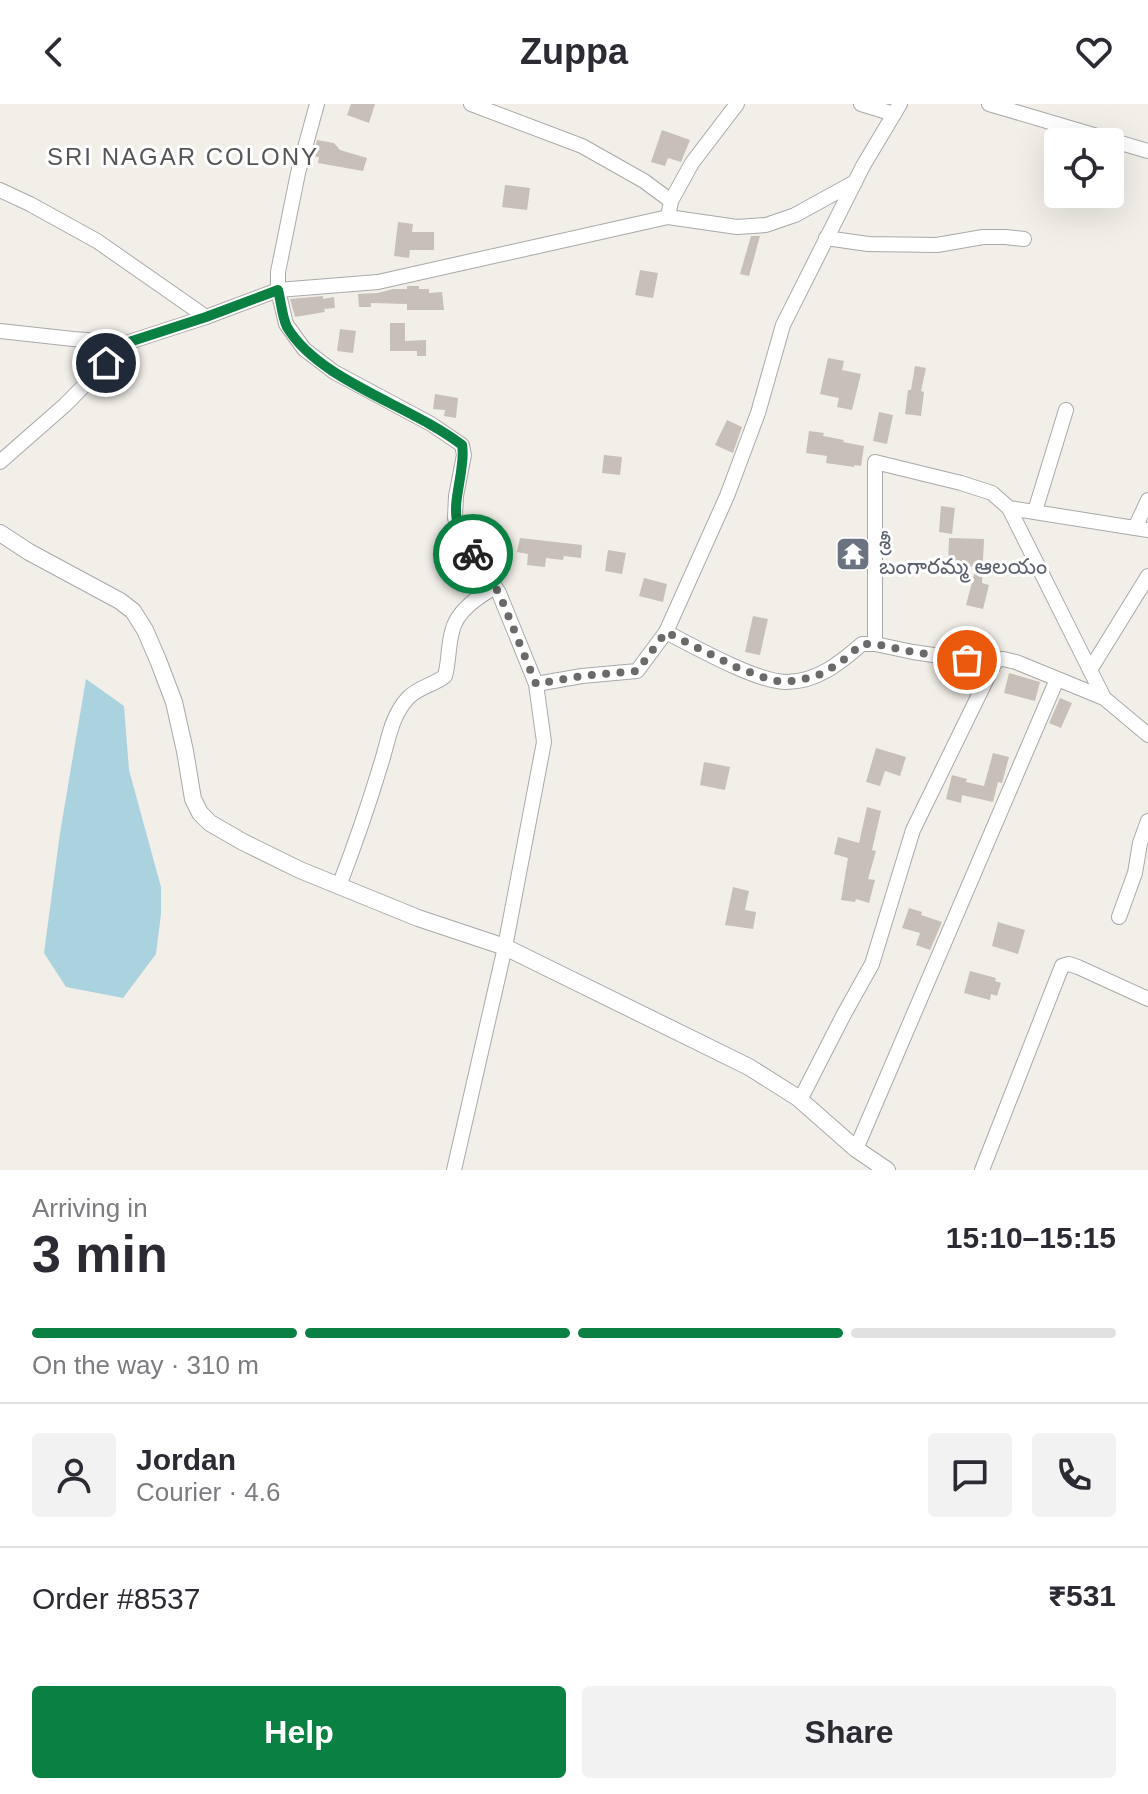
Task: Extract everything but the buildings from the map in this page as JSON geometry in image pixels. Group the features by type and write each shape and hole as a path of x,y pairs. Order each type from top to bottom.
{"street":[{"path":"317,104 298,173 278,272 278,290 286,324 304,349 334,372 431,424 462,445 464,455 455,518 461,536 499,593 536,684 544,742 505,947 454,1170"},
{"path":"471,104 582,146 644,181 671,201"},
{"path":"668,217 671,201 692,163 737,104"},
{"path":"536,684 637,671 666,632 727,496 758,413 783,325 855,182 897,109 861,104"},
{"path":"989,104 1148,151"},
{"path":"0,331 126,343 278,290 378,282 668,217 737,227 766,225 795,215 855,182"},
{"path":"0,190 97,241 206,317"},
{"path":"826,238 868,244 937,245 983,237 1024,239"},
{"path":"0,462 65,405 126,343"},
{"path":"1035,511 1066,410"},
{"path":"875,644 875,462 992,493 1009,508 1104,698"},
{"path":"1009,508 1142,529 1148,500"},
{"path":"0,533 133,611 145,630 174,702 193,799 210,823 300,870 418,918 505,947 749,1067 800,1100 856,1149 887,1170"},
{"path":"1090,670 1148,576"},
{"path":"339,886 399,710 417,691 445,676 452,629 466,608 495,587"},
{"path":"666,632 736,667 784,682 821,674 862,644 967,660 1003,659 1104,698 1148,735"},
{"path":"800,1100 872,964 913,830 996,660"},
{"path":"856,1149 1059,680"},
{"path":"1119,917 1135,873 1140,843 1148,821"},
{"path":"982,1170 1062,966 1069,964 1078,967 1148,999"}],"water":[{"path":"86,679 124,706 129,770 161,887 156,954 123,998 66,987 44,953"}],"way so far":[{"path":"473,554 499,593 536,684 637,671 666,632 736,667 784,682 821,674 862,644 967,660"}],"place":[{"name":"శ్రీ బంగారమ్మ ఆలయం","path":"853,554"}],"district":[{"name":"SRI NAGAR COLONY","path":"183,156"}],"route":[{"path":"106,363 126,343 278,290 286,324 304,349 334,372 431,424 462,445 464,455 455,518 461,536 473,554"}]}
